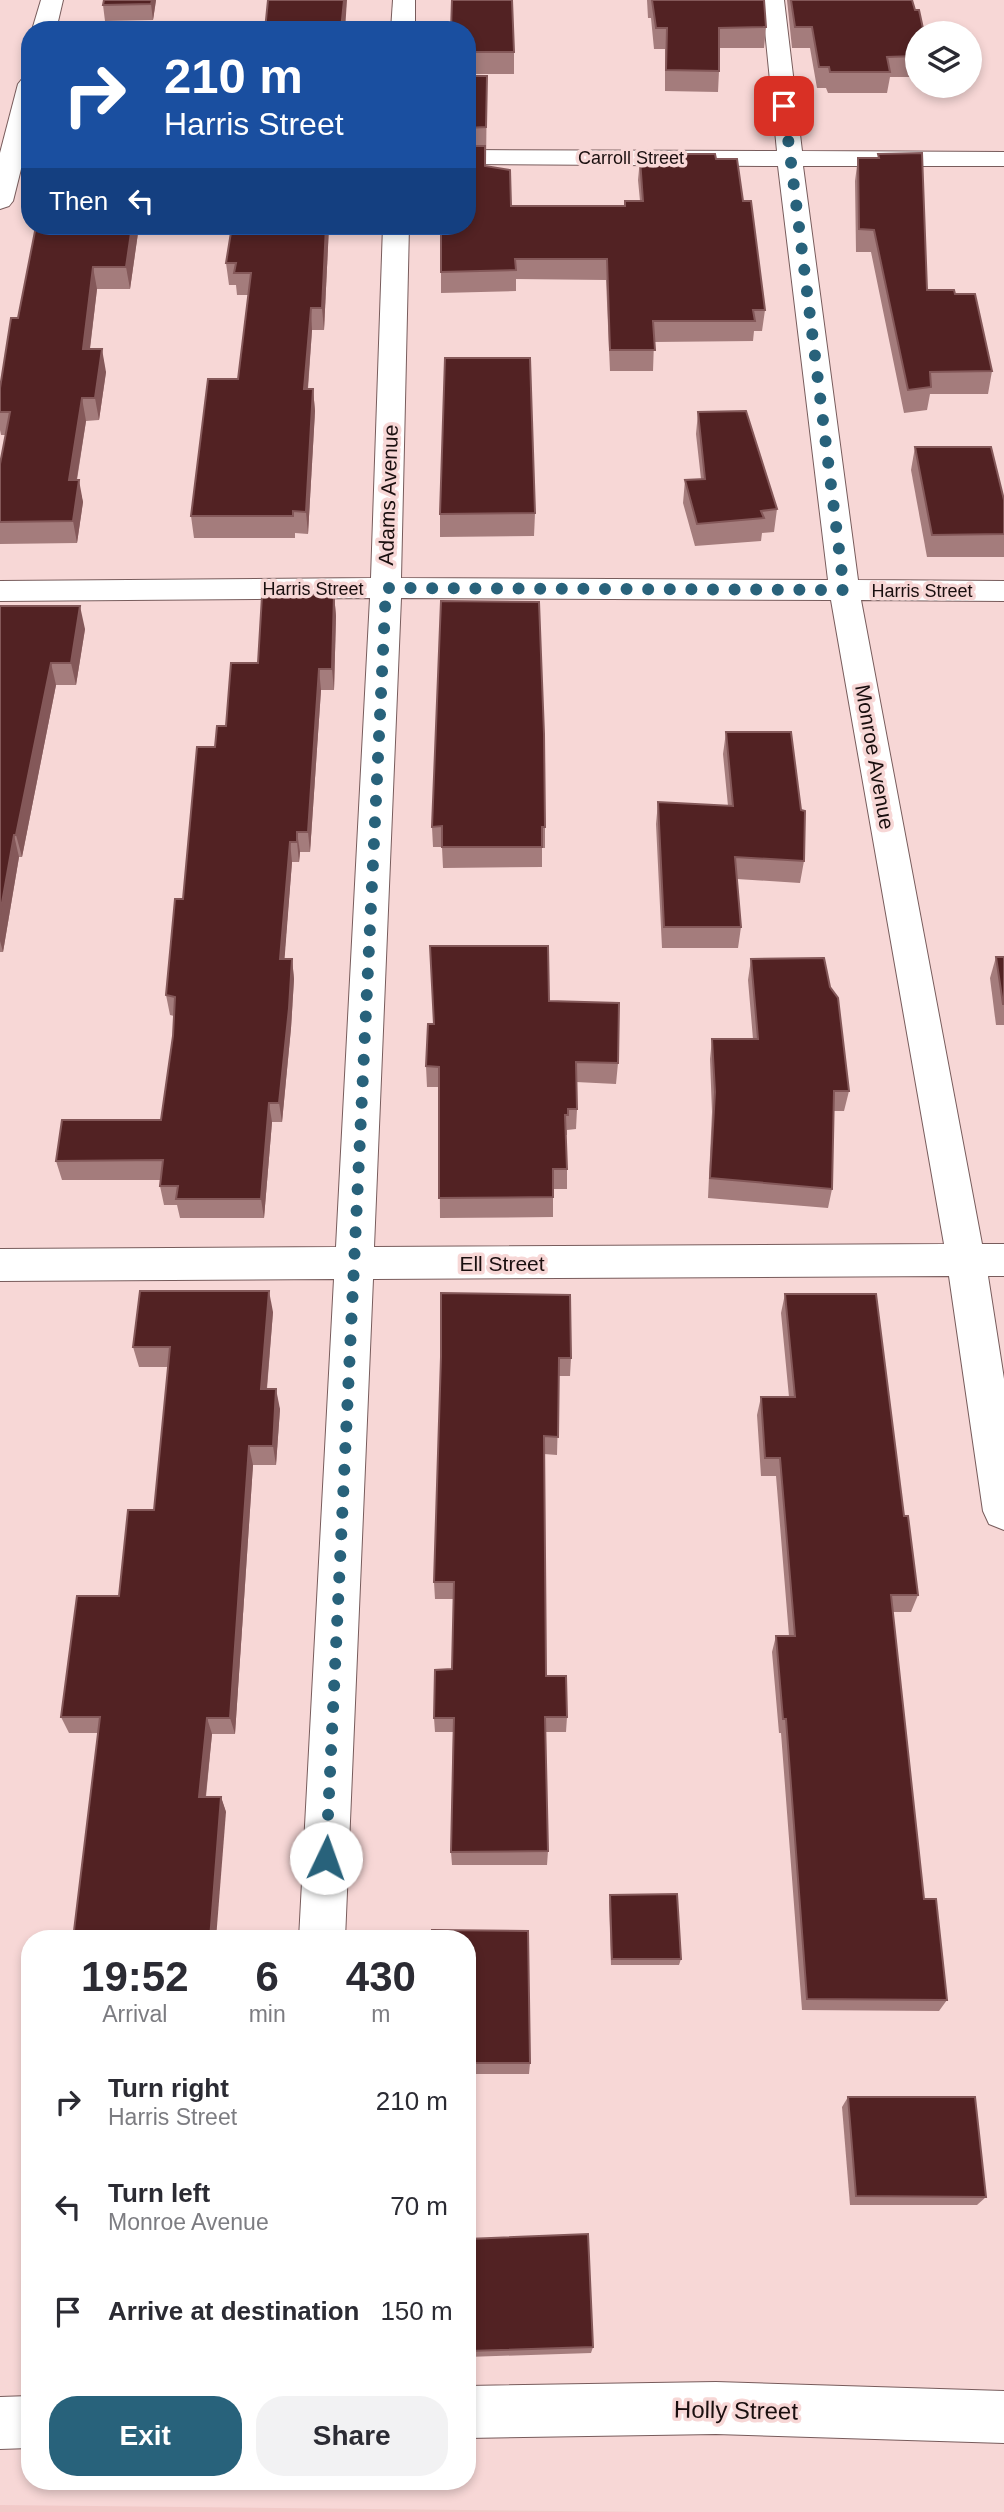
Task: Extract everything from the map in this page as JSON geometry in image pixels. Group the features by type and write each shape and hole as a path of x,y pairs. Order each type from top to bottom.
{"street":[{"path":"46,21 52,0"},
{"path":"403,21 404,0"},
{"name":"Monroe Avenue","path":"773,0 790,159 844,590 966,1260 1004,1511"},
{"path":"0,201 21,121"},
{"name":"Carroll Street","path":"476,157 1004,159"},
{"name":"Adams Avenue","path":"322,1930 386,588 396,235"},
{"name":"Harris Street","path":"0,591 386,588 1004,591"},
{"name":"Ell Street","path":"0,1265 1004,1260"},
{"name":"Holly Street","path":"476,2413 716,2407 1004,2417"},
{"path":"0,2423 21,2422"}],"shaded area":[{"path":"0,2505 657,2512 0,2512"}],"building":[{"path":"104,0 152,0 151,4 103,5"},
{"path":"268,0 344,0 342,21 266,21"},
{"path":"452,0 512,0 514,52 476,52 476,21 451,21"},
{"path":"652,0 764,0 766,27 719,28 719,71 666,70 667,28 656,28"},
{"path":"791,0 912,0 915,10 919,10 921,21 905,21 905,56 887,57 890,72 830,72 829,67 819,67 812,27 795,27"},
{"path":"476,76 487,76 486,127 476,128"},
{"path":"476,146 485,146 485,166 510,170 511,206 625,206 625,201 643,201 640,159 676,159 675,154 715,154 716,159 737,159 743,201 751,201 765,310 753,310 755,321 653,321 655,350 610,350 607,259 515,259 516,270 441,272 441,235 476,235"},
{"path":"922,153 927,290 954,290 955,294 975,294 992,371 930,372 931,387 908,390 874,230 859,229 858,158 879,158 878,154"},
{"path":"34,235 131,235 126,267 93,267 83,349 102,349 95,398 82,398 69,480 79,480 73,521 0,522 0,464 10,412 0,412 0,388 11,318 18,318"},
{"path":"231,235 326,235 322,308 311,308 304,389 313,389 306,512 293,511 293,516 191,516 208,379 238,379 251,273 234,273 236,263 226,263"},
{"path":"445,358 530,358 535,513 440,514"},
{"path":"746,411 777,509 761,511 764,518 697,524 685,480 705,479 698,412"},
{"path":"915,447 991,447 1004,500 1004,534 932,535"},
{"path":"334,594 332,669 319,669 308,832 297,832 297,842 290,842 280,959 292,959 289,1008 279,1103 269,1103 261,1199 176,1199 178,1186 160,1186 163,1160 56,1161 62,1120 161,1120 173,1036 175,997 166,995 175,899 183,899 197,747 215,747 217,726 226,726 231,663 258,663 262,596"},
{"path":"441,601 539,602 544,734 545,827 542,827 542,847 442,847 442,826 432,827"},
{"path":"0,606 80,606 71,663 51,663 0,914"},
{"path":"726,732 791,732 801,810 805,811 804,861 735,857 741,927 664,927 658,802 733,806"},
{"path":"430,946 548,946 549,1001 619,1003 618,1063 576,1062 577,1109 568,1109 568,1115 565,1115 567,1169 553,1169 553,1197 439,1198 439,1067 426,1066 428,1024 434,1024"},
{"path":"996,957 1004,957 1004,1004 1003,1004"},
{"path":"824,958 830,987 838,998 849,1091 834,1091 832,1189 710,1178 715,1092 712,1039 758,1039 751,959"},
{"path":"140,1291 269,1291 261,1389 276,1389 273,1446 249,1446 230,1718 207,1718 199,1797 221,1797 211,1930 74,1930 100,1717 61,1717 77,1596 119,1596 128,1510 154,1510 170,1347 133,1347"},
{"path":"441,1293 570,1295 571,1358 559,1358 558,1437 544,1436 546,1676 566,1676 567,1717 545,1717 548,1851 451,1852 454,1718 434,1718 435,1670 452,1669 454,1582 434,1582"},
{"path":"785,1294 876,1294 904,1516 908,1516 918,1595 891,1595 924,1899 936,1899 947,2000 807,1999 786,1719 783,1719 776,1636 795,1636 780,1458 765,1458 761,1397 795,1397"},
{"path":"677,1894 681,1959 612,1959 610,1895"},
{"path":"476,1930 528,1931 530,2063 476,2063"},
{"path":"848,2097 975,2097 986,2197 856,2196"},
{"path":"588,2234 593,2347 476,2351 476,2239"}],"route":[{"path":"326,1858 386,588 844,590 784,106"}]}
